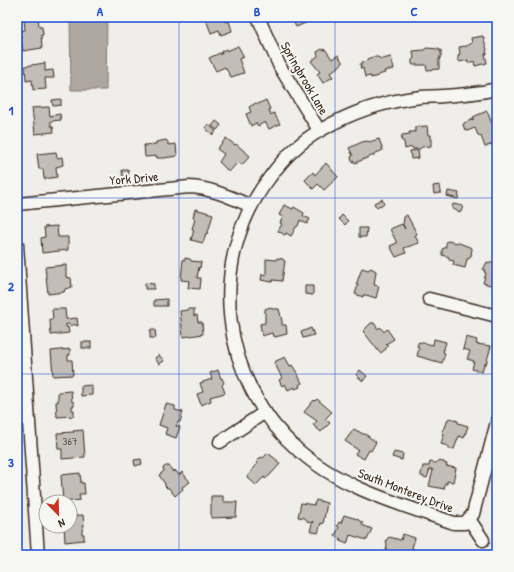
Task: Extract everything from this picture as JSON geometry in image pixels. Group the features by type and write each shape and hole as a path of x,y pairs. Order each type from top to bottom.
{"street":[{"name":"Springbrook Lane","path":"258,17 280,67 319,130"},
{"name":"South Monterey Drive","path":"469,519 465,522 454,523 379,497 350,484 321,468 300,452 271,422 257,400 242,370 230,320 229,295 231,268 239,235 251,206 264,184 276,169 294,150 319,130 364,109 385,103 423,97 472,94 497,89"},
{"name":"York Drive","path":"17,204 189,187 217,192 251,206"},
{"path":"17,245 38,555"},
{"path":"429,299 497,316"},
{"path":"220,442 265,412"},
{"path":"483,540 469,519 473,514 497,422"}],"shaded area":[{"path":"70,17 107,17 106,90 71,90"}],"building":[{"path":"205,17 223,17 225,22 229,21 232,31 221,35 219,30 211,33"},
{"path":"291,17 306,17 308,22 296,27"},
{"path":"38,18 39,27 42,27 42,48 23,51 20,31 25,30 24,19"},
{"path":"483,36 487,50 487,54 485,54 487,63 475,66 474,61 468,63 468,60 460,62 458,60 458,56 460,54 459,47 467,46 472,43 471,38"},
{"path":"238,46 244,57 239,59 244,73 231,77 225,67 216,71 209,58 220,53 222,54 221,52 226,49 227,51"},
{"path":"426,48 439,49 439,51 441,50 439,69 427,70 426,65 412,64 412,60 414,58 413,51 424,50"},
{"path":"325,49 332,59 338,55 343,63 330,73 333,77 323,83 317,74 320,72 311,61 318,56 317,52"},
{"path":"374,57 382,59 391,57 394,69 384,71 385,73 371,78 371,76 365,77 363,68 361,69 360,64 367,61 369,58"},
{"path":"45,63 45,71 53,70 54,78 45,78 46,89 33,90 32,80 26,81 25,66"},
{"path":"61,99 61,105 53,106 52,100"},
{"path":"266,100 271,115 274,113 280,124 269,129 265,122 258,126 256,123 251,126 246,114 251,112 249,107"},
{"path":"49,107 50,116 60,114 61,120 51,121 51,126 53,126 54,132 35,134 32,108"},
{"path":"487,111 495,131 493,132 497,142 485,147 481,136 478,135 475,128 467,131 463,125 464,123 474,119 473,117"},
{"path":"216,121 221,125 217,130 212,126"},
{"path":"208,124 216,131 213,135 205,128"},
{"path":"427,126 428,135 430,135 431,139 431,146 422,147 420,149 413,149 412,147 405,149 404,142 401,140 402,135 410,134 409,132 415,132 415,127"},
{"path":"226,138 250,156 242,165 238,162 229,172 219,162 224,154 217,149"},
{"path":"379,139 383,150 355,163 354,161 352,162 351,157 353,156 349,148 362,142 369,142"},
{"path":"166,140 168,145 176,144 177,156 164,158 157,158 157,156 145,157 144,145 156,144 156,142"},
{"path":"418,150 419,158 411,159 410,151"},
{"path":"56,152 57,158 62,157 63,165 56,167 57,177 44,179 43,169 39,169 37,154"},
{"path":"326,163 338,177 324,190 318,184 313,189 305,180 313,172 315,175"},
{"path":"122,170 128,170 129,179 123,179"},
{"path":"497,171 497,189 494,184 496,182 492,173"},
{"path":"440,185 441,193 434,194 433,186"},
{"path":"448,191 459,193 458,199 447,196"},
{"path":"382,199 384,204 376,207 374,203"},
{"path":"453,204 463,206 461,212 452,209"},
{"path":"284,205 293,209 294,207 304,213 303,216 310,219 307,224 300,220 291,236 286,233 285,235 278,231 282,224 280,223 283,217 279,215"},
{"path":"195,209 213,214 203,243 191,240 194,230 192,229 195,219 193,218"},
{"path":"342,215 348,221 345,225 339,219"},
{"path":"407,215 417,234 415,236 419,243 404,248 406,253 396,257 390,246 397,243 390,229 402,224 405,229 403,225 404,217"},
{"path":"57,226 58,237 68,237 68,250 42,253 41,238 45,237 44,227"},
{"path":"359,228 367,228 366,237 359,237"},
{"path":"447,241 459,243 472,248 471,256 467,259 465,268 453,265 454,261 449,260 449,257 442,255 442,249 445,248"},
{"path":"185,258 190,259 191,261 201,262 197,278 201,278 200,289 188,288 189,281 181,280 183,259 185,260"},
{"path":"277,258 285,261 282,281 273,280 272,282 261,280 262,274 266,275 266,259 276,260"},
{"path":"487,262 497,264 497,281 496,280 494,286 483,283 486,273 484,272 485,270 483,270"},
{"path":"66,265 66,277 71,278 72,287 65,289 64,292 48,294 45,267"},
{"path":"362,268 368,270 371,268 376,271 374,285 379,286 376,298 366,295 363,295 363,297 355,294 358,285 356,285"},
{"path":"145,283 154,284 154,289 145,289"},
{"path":"305,286 313,286 313,295 305,294"},
{"path":"167,299 167,306 154,306 154,300"},
{"path":"270,307 272,309 279,309 282,325 286,325 287,334 275,337 272,333 262,336 260,324 265,323 265,309"},
{"path":"52,309 65,309 66,319 77,318 78,326 66,324 69,333 51,335 50,319 53,319"},
{"path":"194,309 194,316 197,315 198,322 202,322 203,334 183,337 180,311"},
{"path":"371,323 374,323 378,329 380,327 384,332 387,329 394,339 386,344 388,346 386,349 380,353 363,331"},
{"path":"311,328 314,335 303,338 301,332"},
{"path":"150,330 155,330 156,338 150,338"},
{"path":"466,337 477,340 476,344 491,346 482,372 472,369 474,361 467,359 470,351 463,349"},
{"path":"434,339 446,342 442,363 417,356 419,348 417,347 419,342 433,345"},
{"path":"82,342 91,342 91,348 82,348"},
{"path":"70,349 68,360 72,360 73,375 53,376 51,351"},
{"path":"159,355 164,361 159,364 155,358"},
{"path":"285,357 290,366 292,365 296,371 302,383 299,385 300,387 295,389 294,387 288,390 285,384 282,386 279,380 282,378 274,362"},
{"path":"218,370 224,383 222,385 225,393 210,397 211,401 201,405 197,394 203,392 200,383 212,379 210,373"},
{"path":"360,370 367,376 363,381 356,375"},
{"path":"92,385 92,395 81,396 81,386"},
{"path":"71,391 72,402 74,402 72,410 74,410 74,416 57,417 56,402 58,402 58,392"},
{"path":"317,399 332,412 325,419 330,423 321,432 313,425 317,421 304,412 314,400 315,401"},
{"path":"166,404 175,406 175,410 183,412 180,422 178,422 176,426 180,427 176,438 165,434 167,428 159,425"},
{"path":"450,418 458,421 458,423 468,426 464,438 459,436 454,449 449,449 448,446 441,444 444,434 442,432 443,429"},
{"path":"354,429 365,434 376,442 364,459 355,454 358,450 345,441"},
{"path":"83,430 85,457 62,459 62,449 58,449 57,433"},
{"path":"394,452 403,454 402,460 392,457"},
{"path":"268,453 280,464 270,475 265,479 264,477 256,485 247,477 258,463 257,461"},
{"path":"141,459 142,464 135,466 134,460"},
{"path":"437,461 444,462 447,464 446,466 456,468 453,482 447,481 444,489 429,486 433,470 430,469 427,478 421,476 423,466 429,466 430,462 436,463"},
{"path":"169,466 173,472 175,470 179,475 182,472 190,482 182,487 183,489 175,496 169,488 165,486 159,475 164,471 163,468"},
{"path":"80,473 81,483 84,483 85,494 79,494 80,500 78,500 78,494 62,494 61,475"},
{"path":"211,496 223,496 223,502 237,502 236,517 211,518"},
{"path":"316,500 327,503 323,524 321,523 318,533 310,531 313,521 311,523 305,518 298,517 301,503 314,505"},
{"path":"78,515 83,515 84,526 82,534 84,534 84,540 65,542 64,534 78,534"},
{"path":"344,515 357,519 363,523 362,525 372,529 367,540 350,535 347,544 340,541 341,539 335,536 339,527 337,526 339,522 341,523"},
{"path":"403,534 415,538 412,548 414,549 413,555 395,555 386,551 386,541 389,537 401,540"}]}
